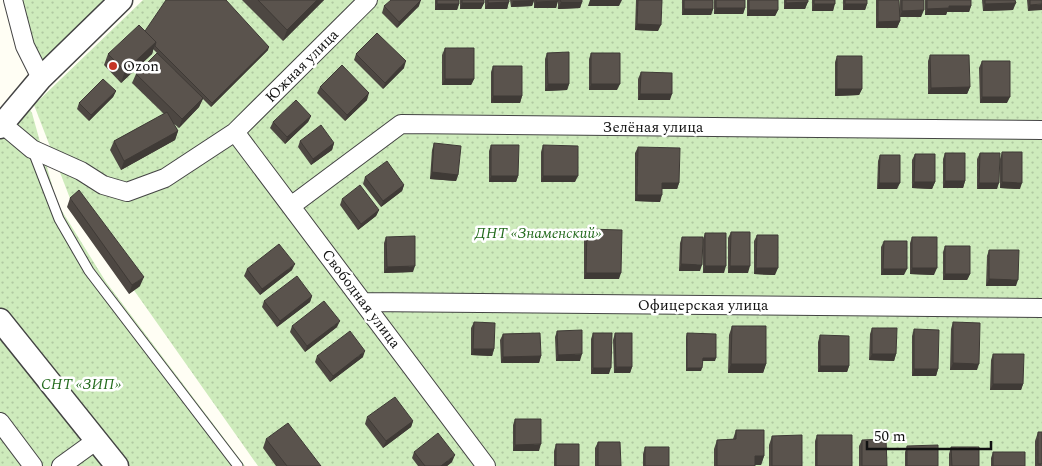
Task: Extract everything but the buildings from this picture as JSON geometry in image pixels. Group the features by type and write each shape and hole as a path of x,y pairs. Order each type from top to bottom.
{"street":[{"path":"13,0 25,46 41,78"},
{"path":"1,125 41,78 121,0"},
{"name":"Южная улица","path":"1,125 32,149 81,171 103,185 127,192 165,178 235,132 368,0"},
{"name":"Зелёная улица","path":"291,206 400,124 1042,130"},
{"name":"Свободная улица","path":"235,132 486,466"},
{"name":"Офицерская улица","path":"363,302 1042,308"},
{"path":"0,320 117,466"},
{"path":"0,422 33,466"},
{"path":"62,466 97,440"}],"lane":[{"path":"32,149 59,219 89,271 238,466"}],"green space":[{"path":"13,0 121,0 41,78"},
{"name":"ДНТ «Знаменский»","path":"143,0 1042,0 1042,466 258,466 71,201 34,105"},
{"name":"СНТ «ЗИП»","path":"20,94 32,113 57,203 106,282 245,466 0,466 0,111"}],"place":[{"name":"Ozon","path":"113,66"}]}
